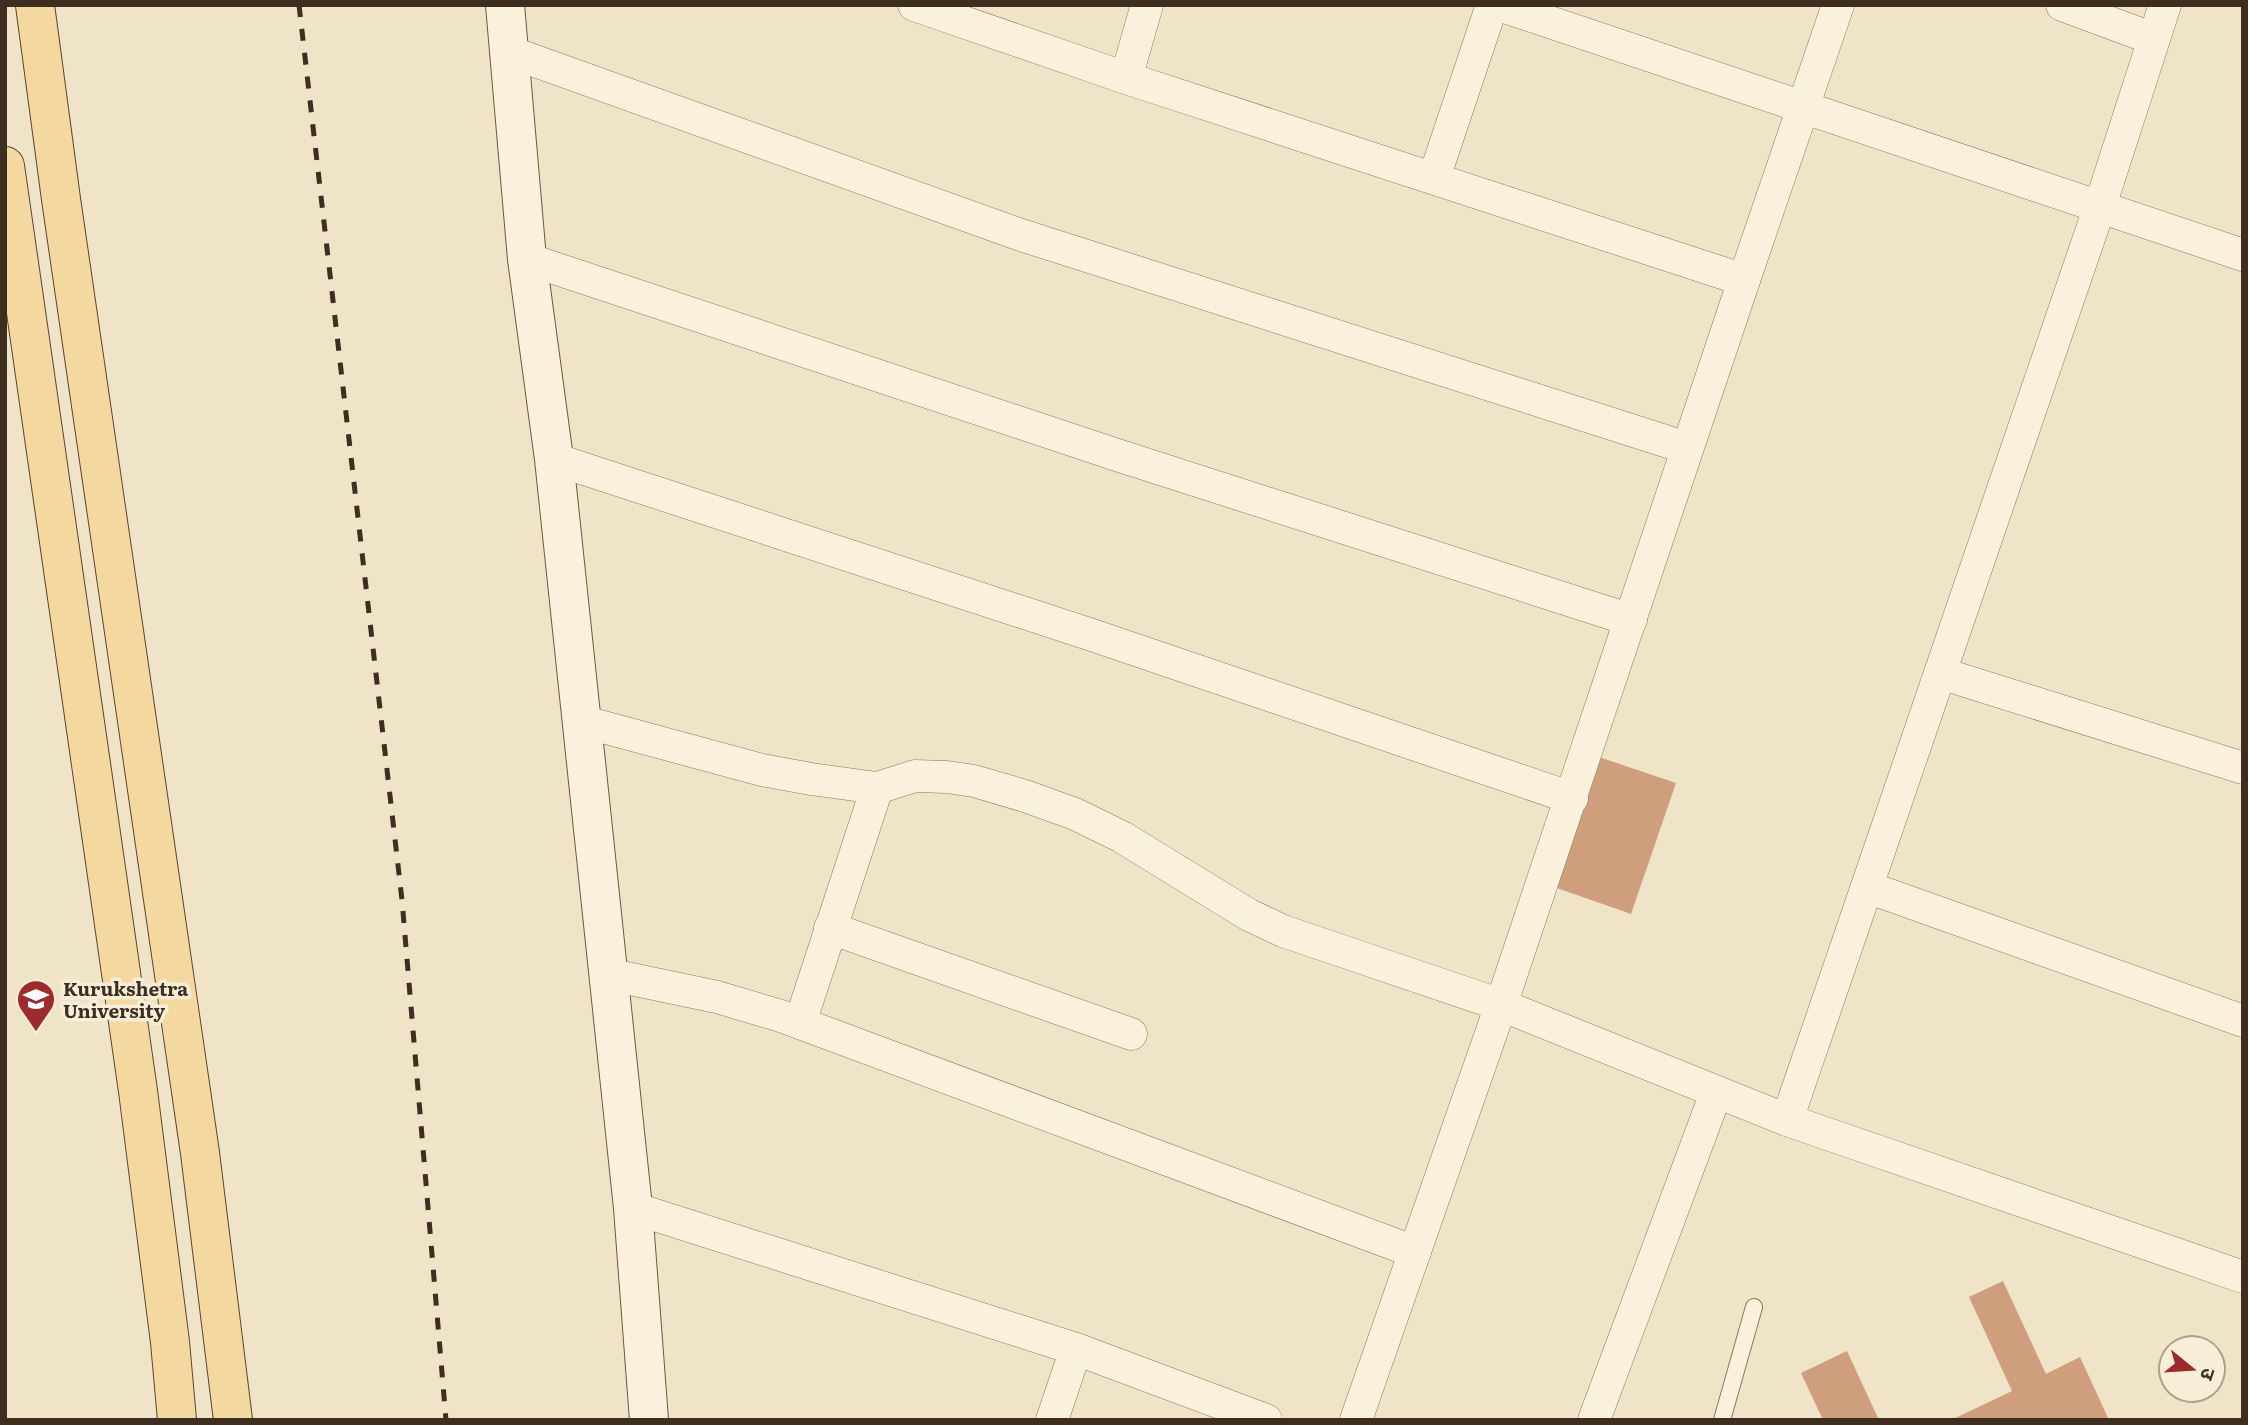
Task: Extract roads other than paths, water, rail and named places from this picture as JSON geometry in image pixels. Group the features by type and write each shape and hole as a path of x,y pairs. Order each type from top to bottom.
{"main road":[{"path":"35,5 200,1153 233,1420"},
{"path":"5,166 138,1091 170,1342 177,1420"}],"street":[{"path":"505,5 527,259 554,459 633,1208 649,1420"},
{"path":"914,5 1126,78 1744,280"},
{"path":"1126,78 1147,5"},
{"path":"1434,178 1492,5"},
{"path":"1499,5 2243,254"},
{"path":"1356,1420 1572,798 1687,448 1839,5"},
{"path":"2062,5 2154,39"},
{"path":"1787,1120 2100,206 2165,5"},
{"path":"510,51 1018,234 1687,448"},
{"path":"527,259 1117,455 1631,620"},
{"path":"554,459 1092,635 1572,798"},
{"path":"1940,673 2240,757"},
{"path":"581,720 762,770 877,788 915,776 947,777 974,781 1025,796 1075,814 1122,837 1249,915 1283,930 1501,1005 1787,1120 2243,1277"},
{"path":"800,1023 877,788"},
{"path":"1867,887 2243,1021"},
{"path":"830,928 1131,1034"},
{"path":"607,974 717,997 800,1023 1415,1252"},
{"path":"1594,1420 1716,1093"},
{"path":"633,1208 1076,1349 1266,1420"},
{"path":"1052,1420 1076,1349"}],"lane":[{"path":"1722,1420 1754,1307"}],"railway":[{"path":"299,5 402,900 446,1420"}],"place":[{"name":"Kurukshetra University","path":"36,1033"}]}
